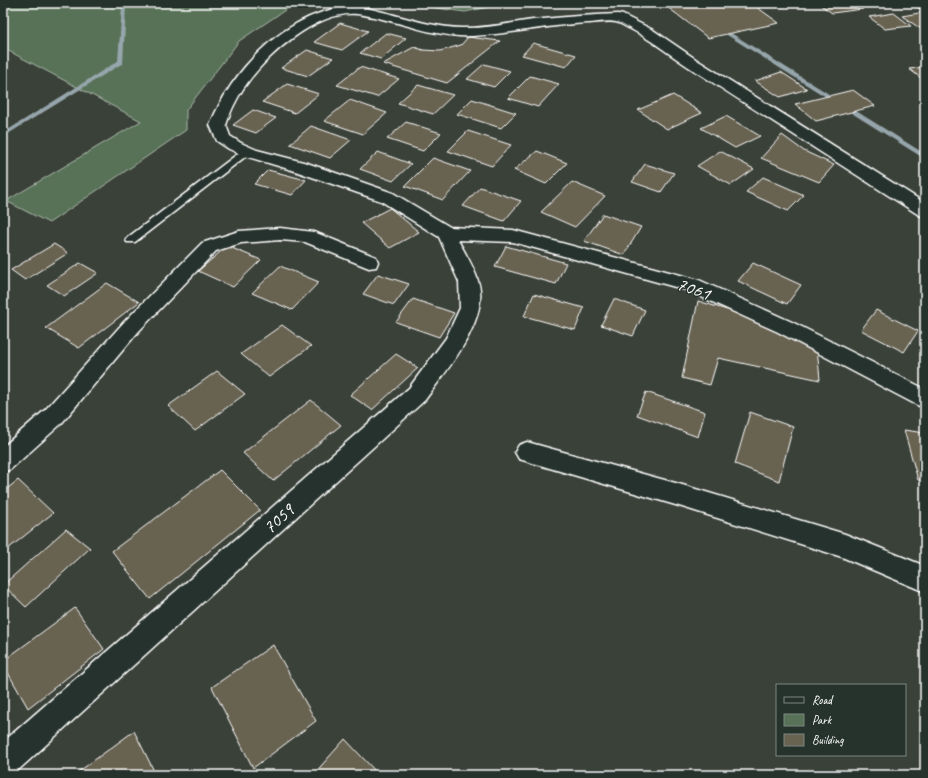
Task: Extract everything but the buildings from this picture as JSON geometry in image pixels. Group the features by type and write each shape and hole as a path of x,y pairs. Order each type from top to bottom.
{"street":[{"path":"921,3 925,5"},
{"path":"446,233 387,197 301,167 247,151 235,146 223,138 218,125 228,102 242,80 264,56 290,34 306,23 337,11 354,10 433,28 459,32 480,32 618,10 648,33 692,63 925,211"},
{"name":"7061","path":"446,233 513,236 692,285 785,327 925,399"},
{"name":"7059","path":"3,763 417,394 455,342 470,308 469,282 446,233"},
{"path":"3,462 53,417 131,327 209,248 239,237 287,234 308,236 369,262"},
{"path":"526,452 679,495 845,546 925,579"}],"lane":[{"path":"131,240 247,151"}],"green space":[{"path":"3,3 307,3 288,8 239,41 186,110 186,130 49,223 6,201 141,121 3,48"},
{"path":"401,3 492,3 498,5 465,12"}],"waterway":[{"path":"3,135 121,62 124,6 121,3"},
{"path":"721,29 925,157"}]}
